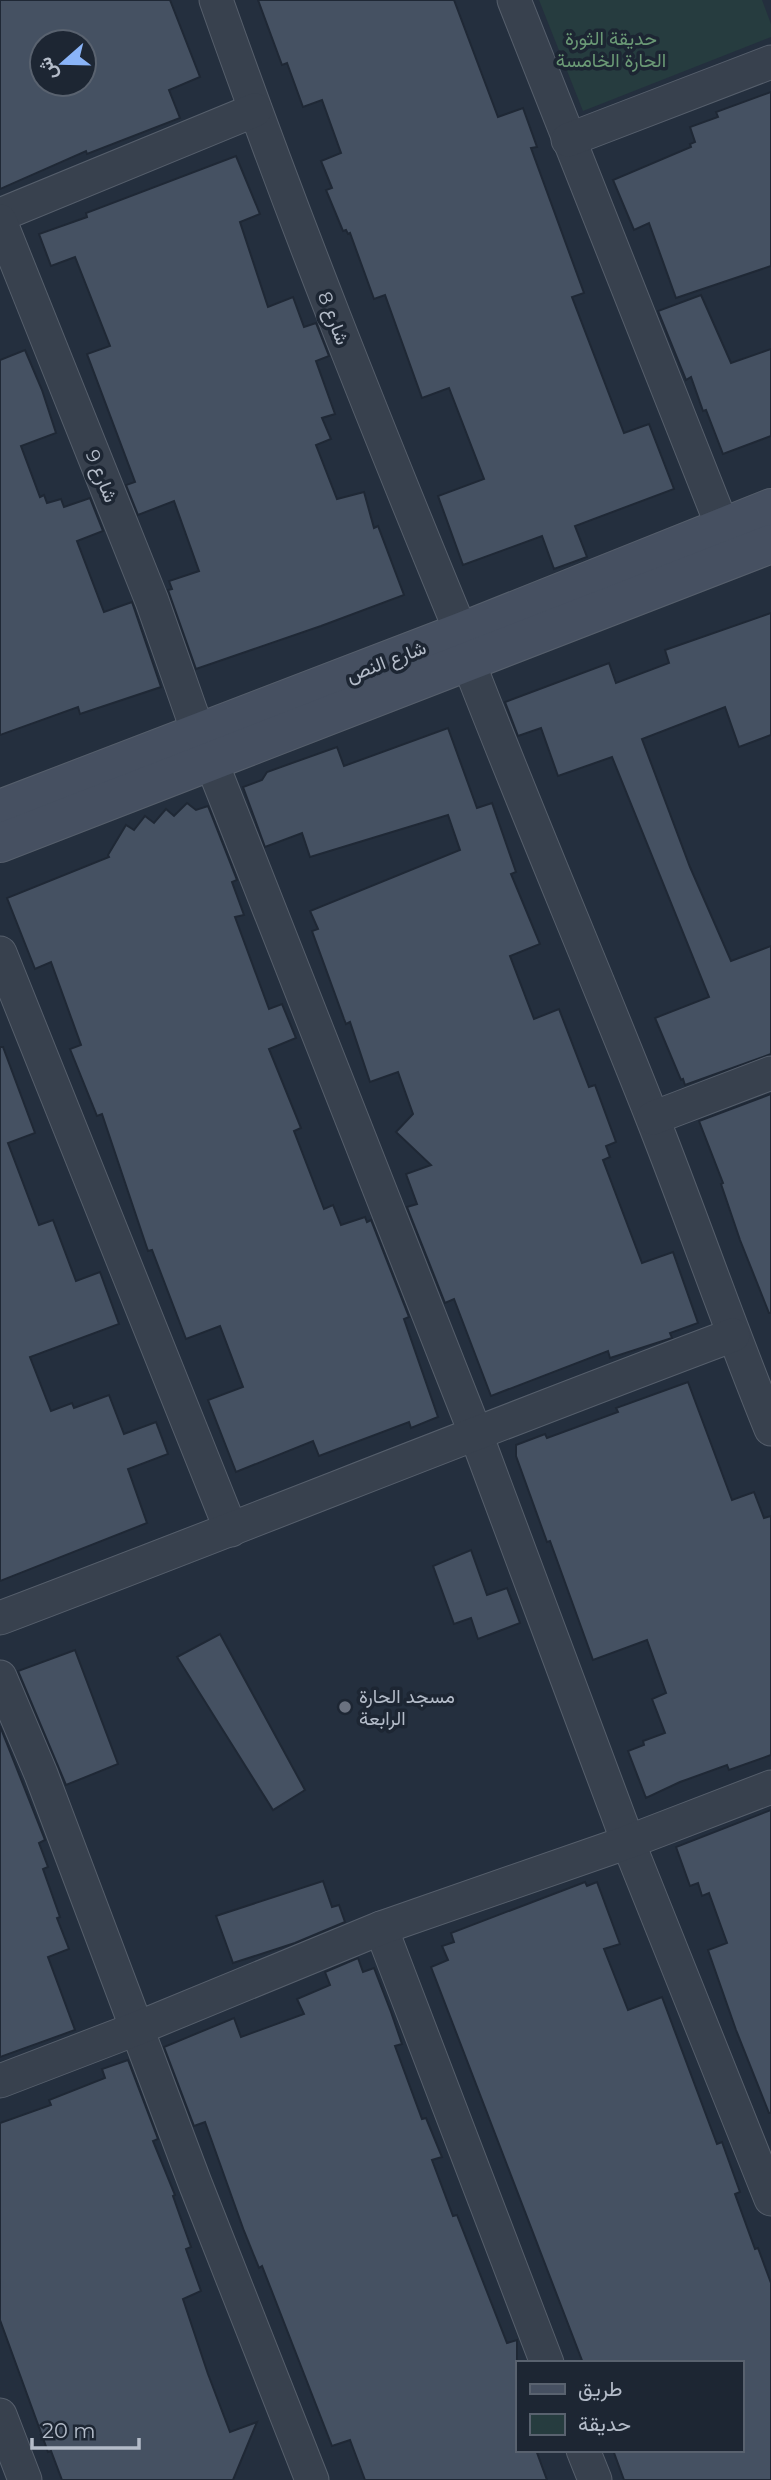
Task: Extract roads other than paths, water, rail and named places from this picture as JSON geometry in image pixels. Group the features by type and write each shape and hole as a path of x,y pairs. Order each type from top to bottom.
{"main road":[{"name":"شارع النص","path":"464,647 771,508"},
{"name":"شارع النص","path":"0,843 205,747 464,647 771,544"},
{"name":"شارع النص","path":"0,809 205,747"}],"street":[{"name":"شارع 8","path":"216,0 255,110 382,442 515,783 653,1118 733,1335 771,1429"},
{"path":"513,0 723,528"},
{"path":"568,139 771,62"},
{"path":"0,215 255,110"},
{"name":"شارع 9","path":"0,221 152,601 205,747 475,1432 628,1842 771,2199"},
{"path":"0,953 230,1530"},
{"path":"653,1118 771,1073"},
{"path":"0,1618 475,1432 733,1335"},
{"path":"0,1676 41,1774 195,2183 312,2480"},
{"path":"0,2081 138,2028 381,1928 628,1842 771,1787"},
{"path":"381,1928 547,2361"},
{"path":"0,2415 24,2480"},
{"path":"584,2452 595,2480"}],"place":[{"name":"مسجد الحارة الرابعة","path":"345,1707"}],"park label":[{"name":"حديقة الثورة الحارة الخامسة","path":"611,49"}]}
